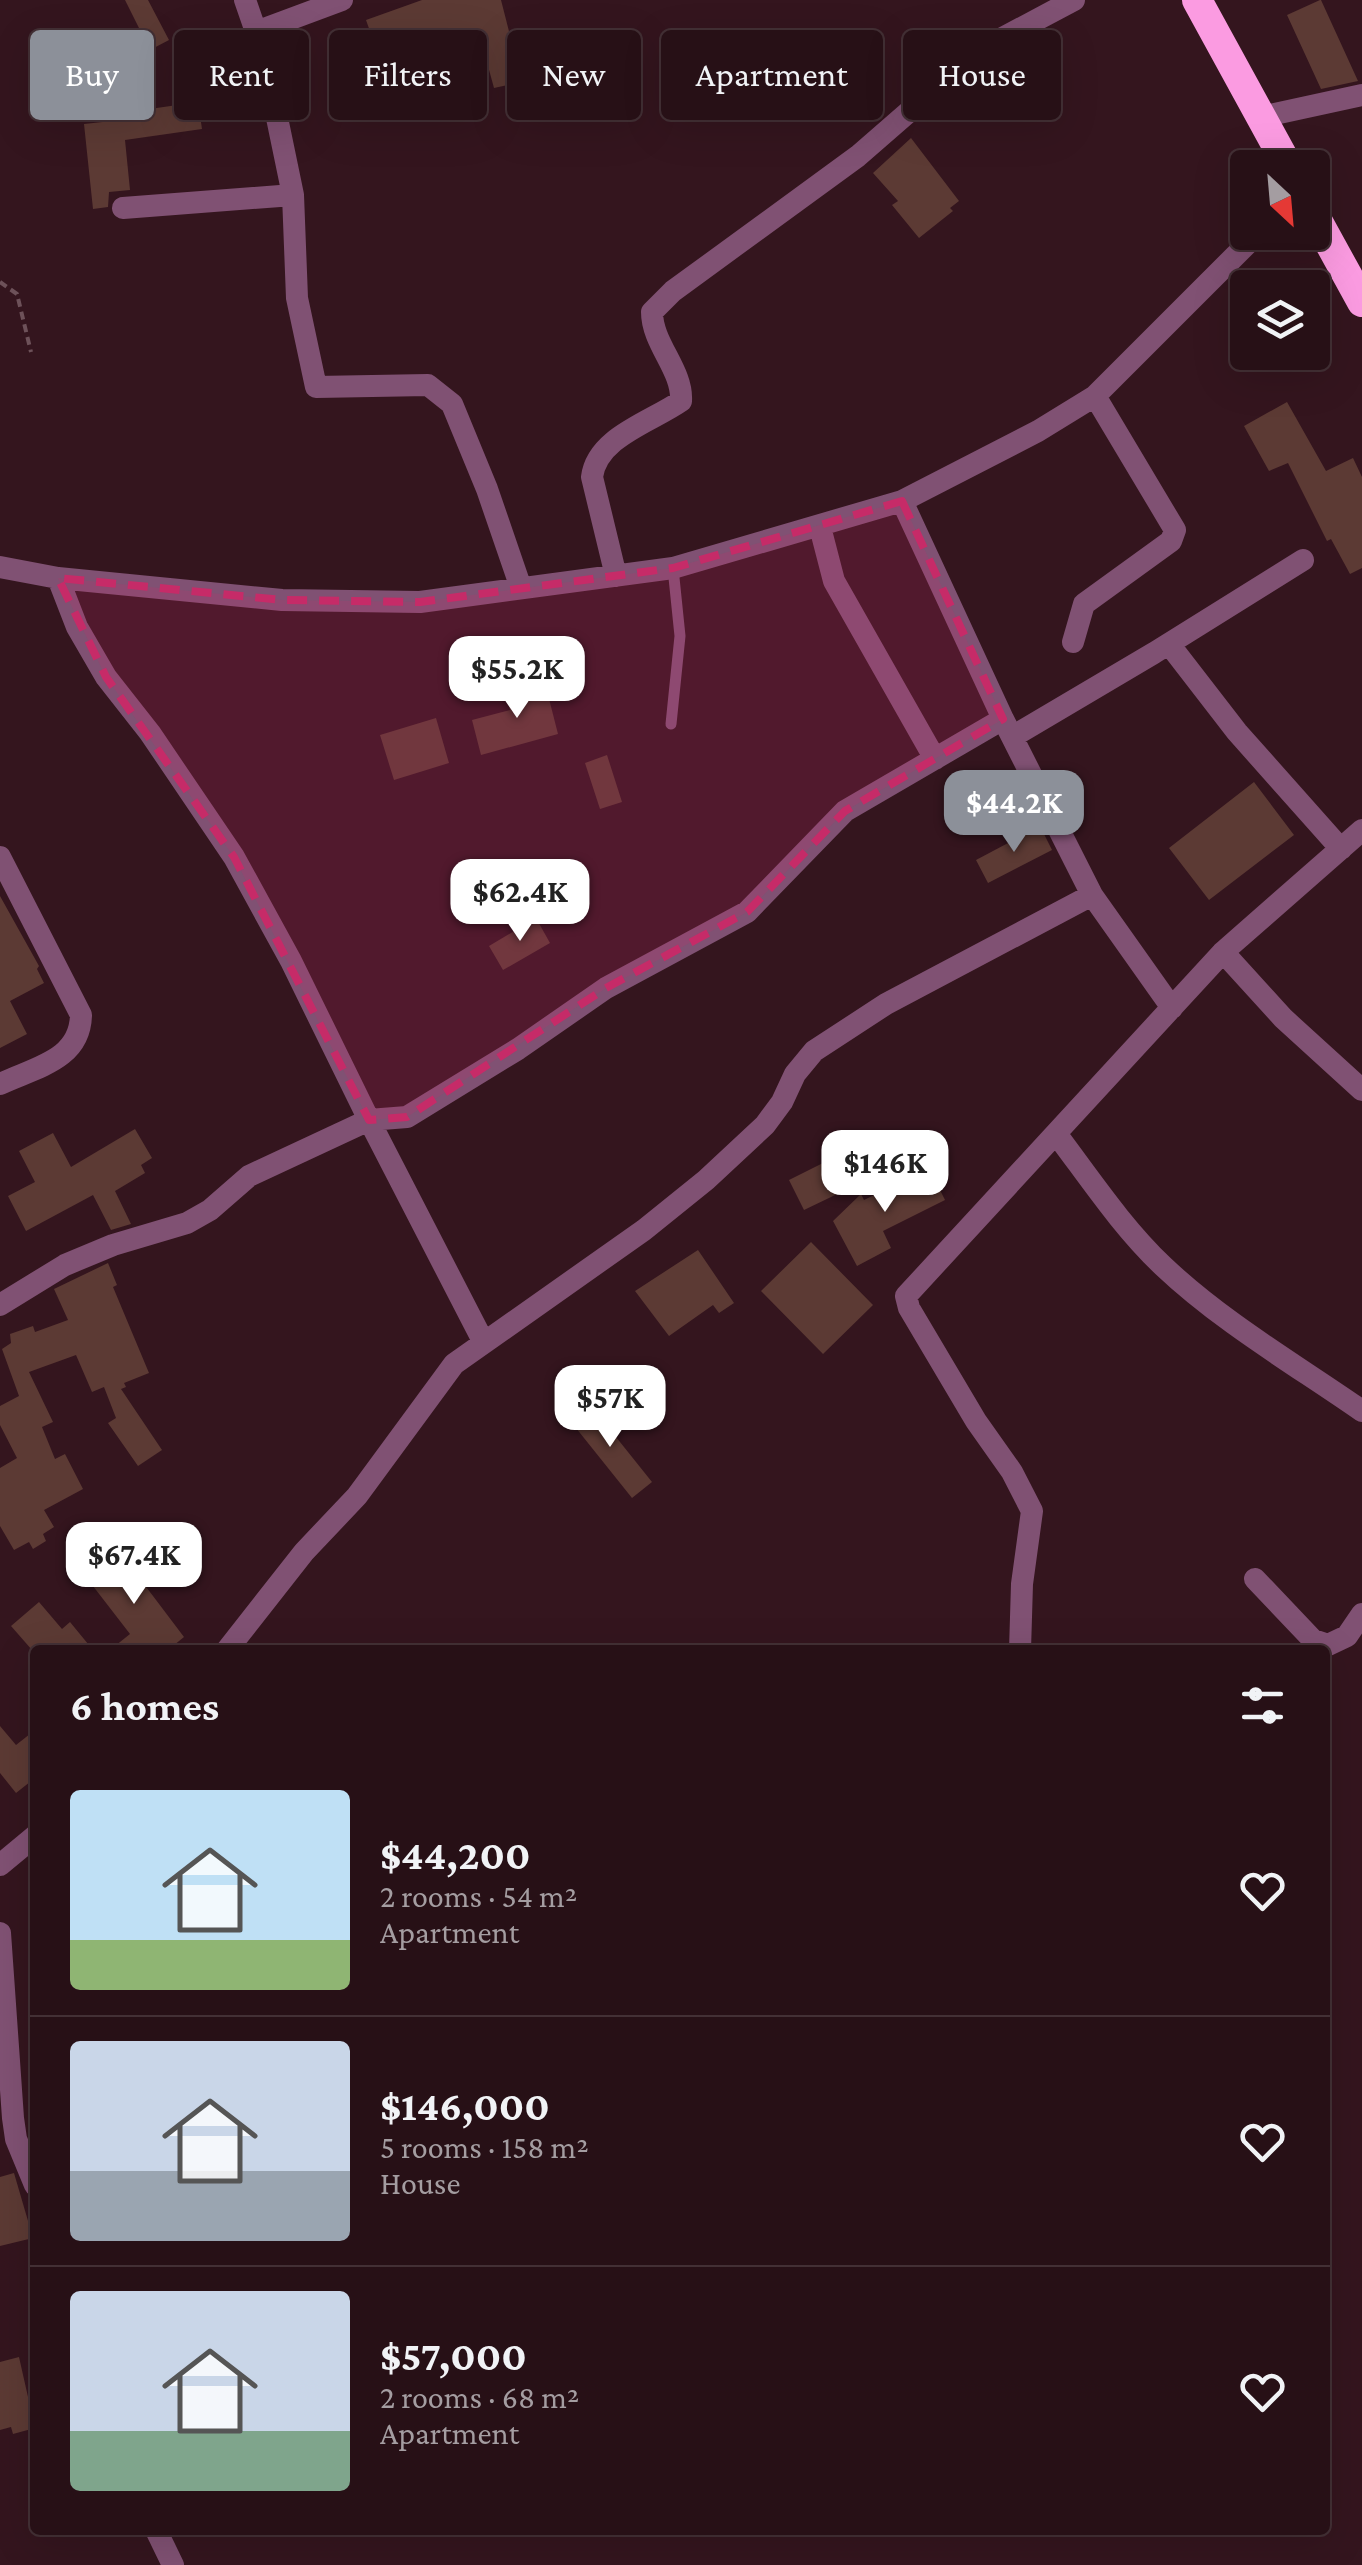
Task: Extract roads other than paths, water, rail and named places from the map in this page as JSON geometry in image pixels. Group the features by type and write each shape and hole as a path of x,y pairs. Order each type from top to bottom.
{"highway":[{"path":"1198,0 1279,150"},
{"path":"1330,243 1362,302"}],"street":[{"path":"244,0 255,30"},
{"path":"261,30 342,0"},
{"path":"616,576 592,477 594,462 610,444 680,401 682,389 652,328 652,312 673,291 858,156 943,82 997,42 1074,0"},
{"path":"1260,117 1362,96"},
{"path":"277,120 293,195 296,298 316,387 428,385 452,404 521,588"},
{"path":"123,208 293,195"},
{"path":"0,567 58,578 282,600 420,602 673,568 902,501 1038,431 1094,396 1241,250"},
{"path":"1073,642 1084,604 1171,541 1175,530 1094,396"},
{"path":"902,501 1008,728 1092,895 1172,1008"},
{"path":"820,527 834,581 935,758"},
{"path":"0,1305 54,1270 95,1251 188,1223 210,1210 249,1176 369,1120 407,1117 422,1109 606,988 748,912 845,811 935,758 1008,728 1168,644 1303,560"},
{"path":"58,578 77,627 106,677 234,857 291,961 482,1342"},
{"path":"1020,1645 1022,1584 1032,1511 906,1296 1223,952 1353,844 1236,732 1168,644"},
{"path":"0,857 82,1015 81,1036 65,1054 0,1084"},
{"path":"231,1645 304,1552 358,1496 454,1364 644,1230 706,1180 765,1125 795,1074 814,1052 886,1004 1092,895"},
{"path":"1223,952 1282,1018 1362,1090"},
{"path":"1057,1135 1126,1228 1166,1268 1229,1318 1362,1411"},
{"path":"1255,1579 1313,1640 1328,1644 1347,1636 1362,1614"},
{"path":"0,1865 30,1840"},
{"path":"0,1933 13,2118 16,2139 30,2174"},
{"path":"158,2535 173,2565"}],"lane":[{"path":"671,724 680,636 673,568"}]}
